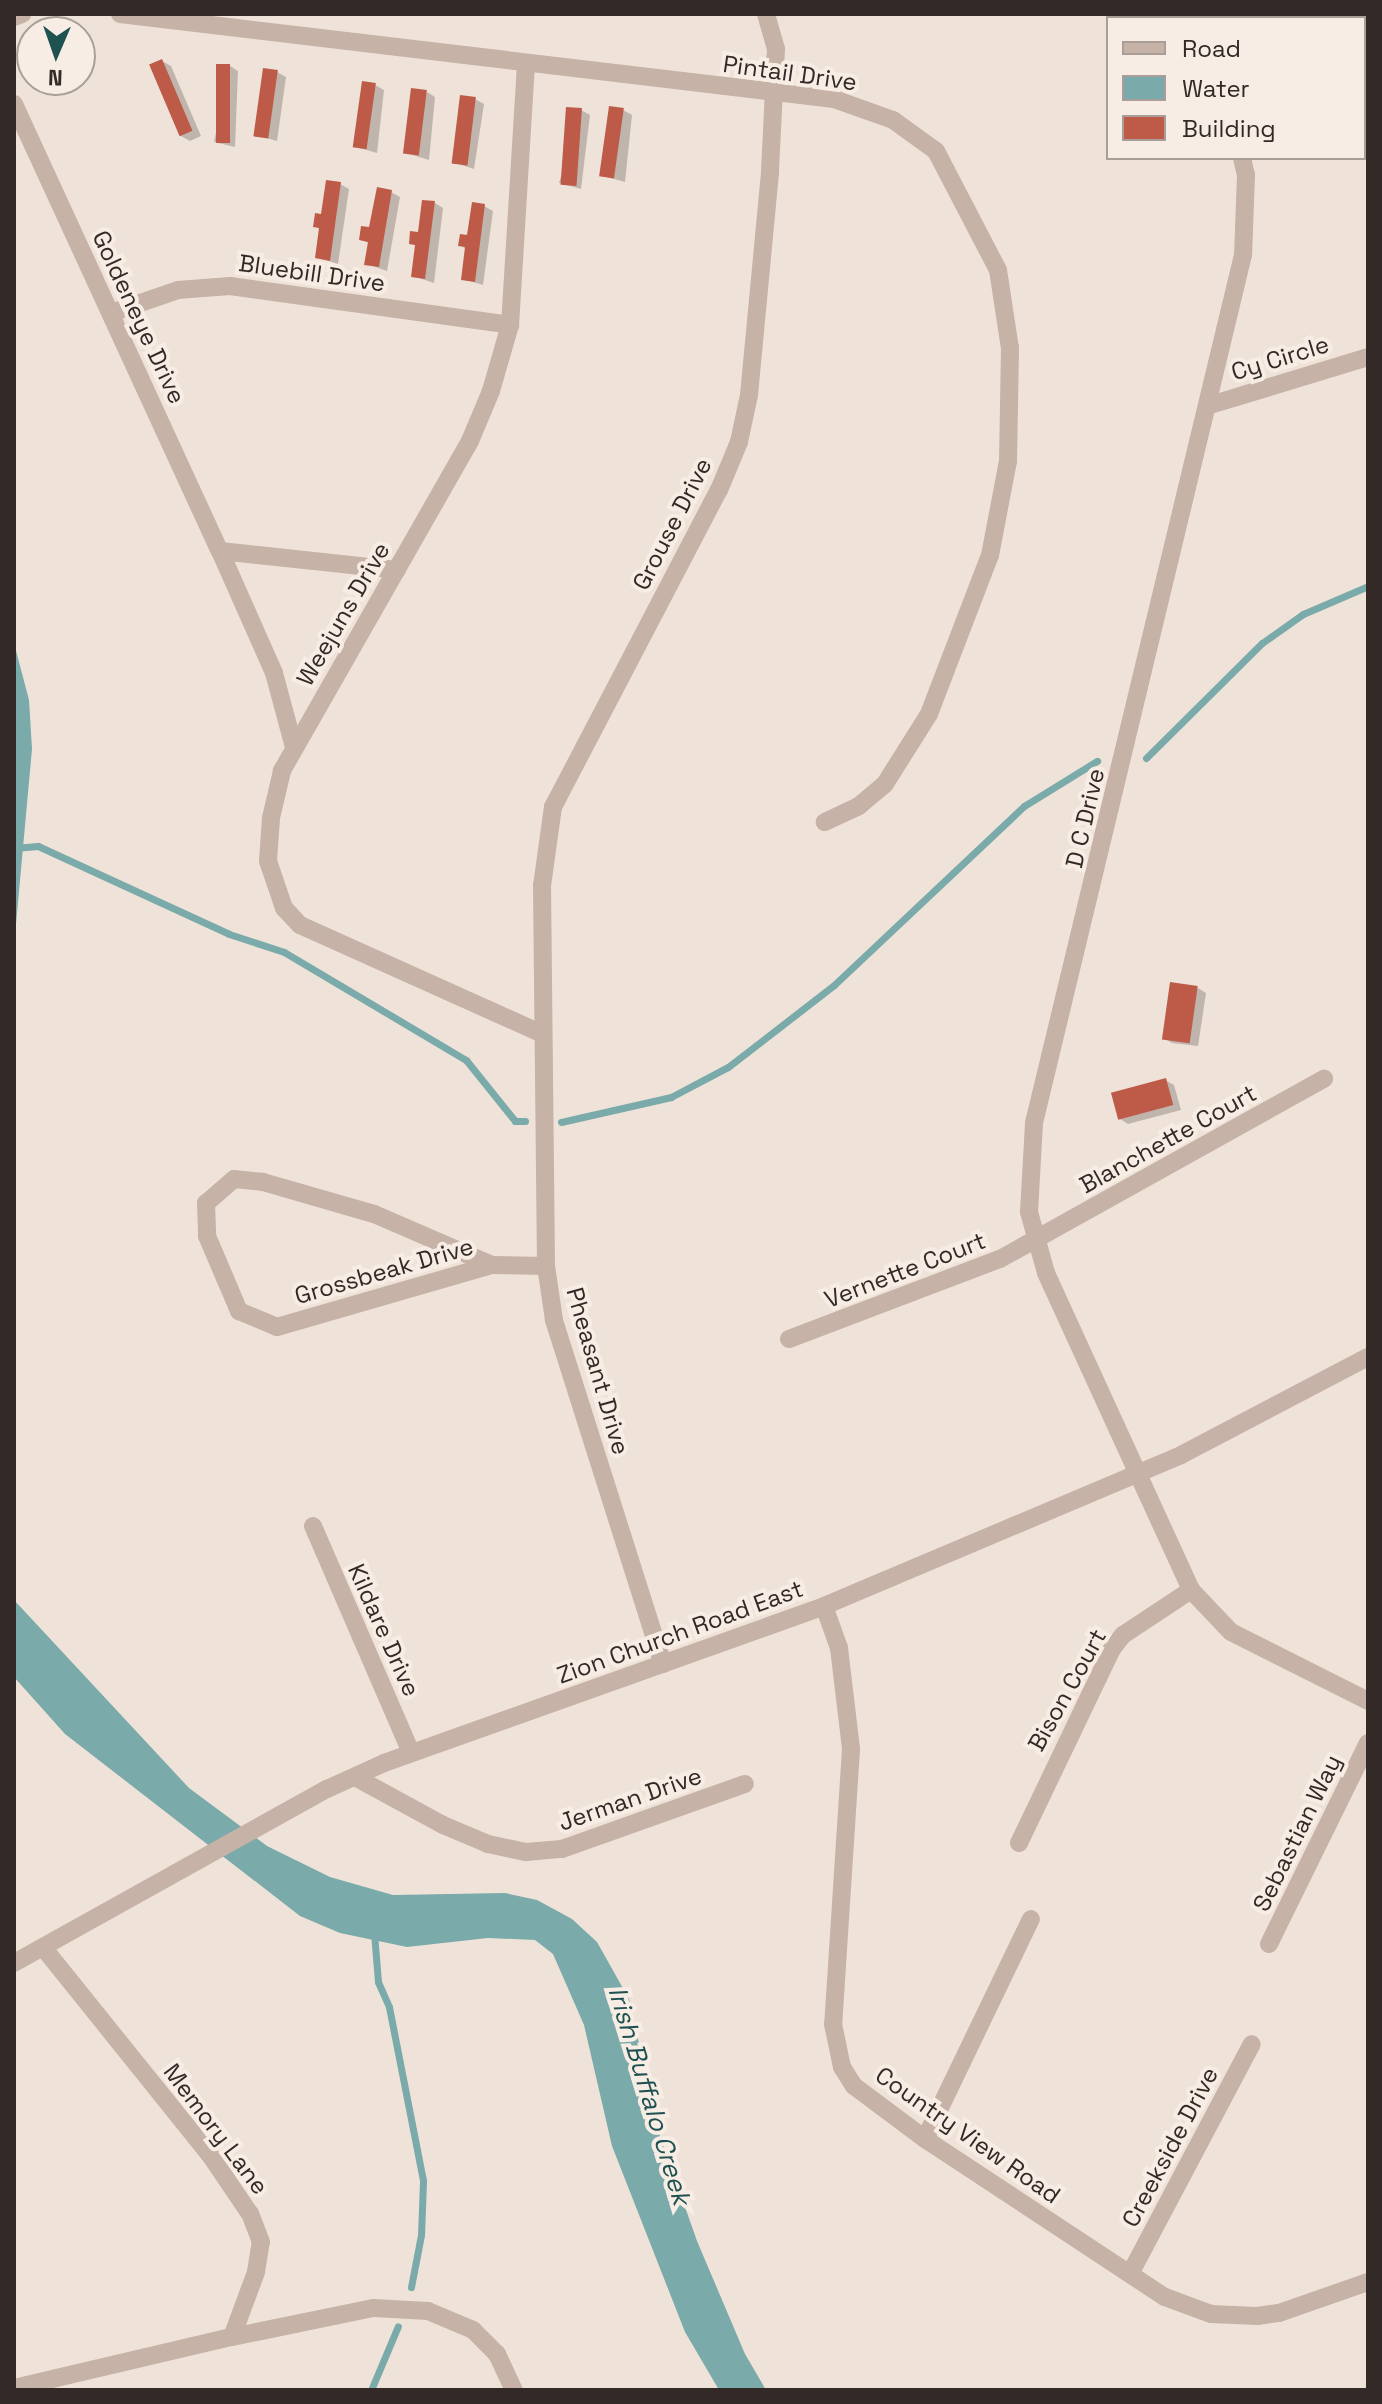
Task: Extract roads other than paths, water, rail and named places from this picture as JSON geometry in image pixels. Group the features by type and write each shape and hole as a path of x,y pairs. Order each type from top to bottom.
{"street":[{"path":"14,17 22,14"},
{"name":"Pintail Drive","path":"120,14 774,94 864,108 917,133 936,151 998,270 1010,348 1008,461 990,555 929,714 900,765 859,806 824,822"},
{"name":"Grouse Drive","path":"542,1034 542,886 550,815 719,490 739,442 749,395 774,94 776,49 766,14"},
{"name":"Weejuns Drive","path":"526,64 510,325 470,441 294,747 271,818 268,861 284,908 300,925 542,1034"},
{"name":"Goldeneye Drive","path":"14,104 274,673 294,747"},
{"name":"D C Drive","path":"1242,160 1247,232 1034,1123 1029,1212 1036,1240 1191,1590 1231,1632 1368,1701"},
{"name":"Bluebill Drive","path":"111,313 178,290 230,286 510,325"},
{"name":"Cy Circle","path":"1207,406 1368,357"},
{"path":"220,551 397,570"},
{"name":"Pheasant Drive","path":"542,1034 546,1266 554,1320 663,1664"},
{"name":"Blanchette Court","path":"1036,1240 1324,1079"},
{"name":"Grossbeak Drive","path":"492,1265 374,1214 263,1182 234,1179 206,1203 207,1236 239,1311 277,1327 492,1265 546,1266"},
{"name":"Vernette Court","path":"789,1339 953,1279 1036,1240"},
{"name":"Zion Church Road East","path":"14,1963 80,1923 327,1789 411,1753 824,1606 1138,1475 1330,1381 1368,1357"},
{"name":"Kildare Drive","path":"313,1526 411,1753"},
{"name":"Bison Court","path":"1019,1843 1112,1649 1123,1635 1191,1590"},
{"name":"Country View Road","path":"824,1606 839,1648 851,1749 833,2024 842,2067 854,2086 925,2139 1165,2297 1226,2315 1279,2313 1368,2282"},
{"name":"Sebastian Way","path":"1269,1944 1368,1743"},
{"name":"Jerman Drive","path":"355,1777 443,1825 488,1844 526,1852 562,1849 745,1784"},
{"path":"925,2139 1031,1919"},
{"name":"Memory Lane","path":"43,1947 210,2155 250,2214 261,2242 256,2272 232,2337"},
{"name":"Creekside Drive","path":"1130,2274 1252,2044"},
{"path":"14,2388 373,2308 428,2311 473,2330 497,2354 514,2390"}],"water":[{"path":"14,643 29,700 32,749 14,946"},
{"name":"Irish Buffalo Creek","path":"14,1600 189,1788 267,1846 330,1877 393,1895 505,1893 537,1900 572,1919 597,1942 629,1999 660,2136 697,2241 745,2354 766,2390 719,2390 685,2332 612,2146 584,2025 553,1954 535,1940 488,1938 407,1947 340,1933 300,1916 65,1734 14,1677"}],"waterway":[{"path":"1146,758 1262,643 1303,614 1368,586"},
{"path":"561,1122 671,1097 728,1067 834,985 1024,806 1097,761"},
{"path":"14,848 38,846 229,934 284,952 466,1060 515,1121 525,1121"},
{"path":"374,1933 378,1982 389,2007 423,2181 421,2235 411,2287"},
{"path":"371,2390 398,2326"}]}
